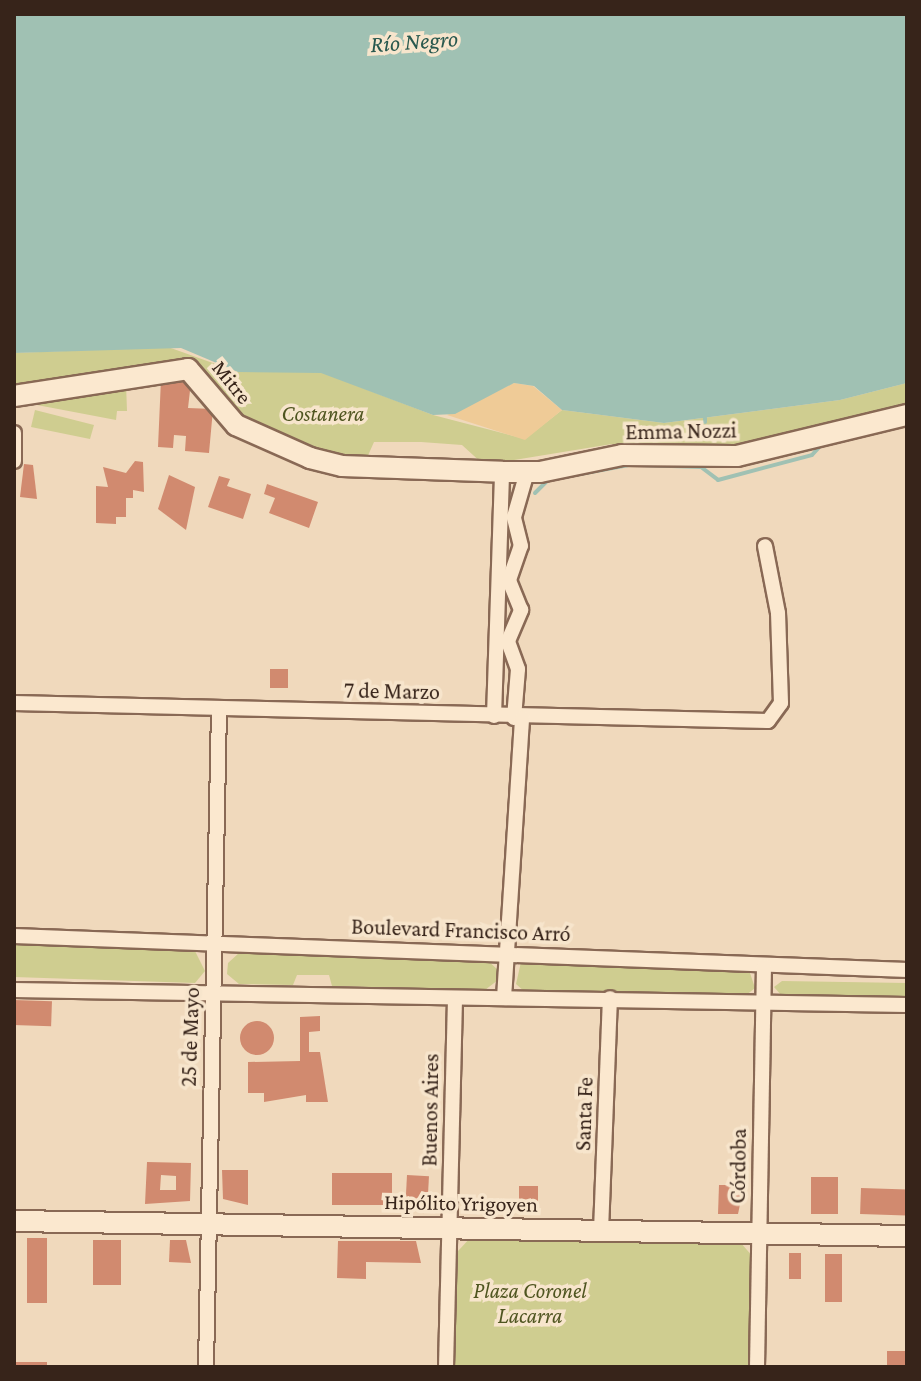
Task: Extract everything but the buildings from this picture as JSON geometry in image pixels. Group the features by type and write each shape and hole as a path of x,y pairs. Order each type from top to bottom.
{"street":[{"name":"Mitre","path":"14,396 188,369 236,425 325,463 502,472"},
{"name":"Emma Nozzi","path":"502,472 527,472 622,455 737,456 907,415"},
{"path":"14,461 18,430"},
{"path":"494,716 502,472"},
{"path":"504,998 518,718 518,669 508,641 521,610 509,580 521,546 514,517 527,472"},
{"name":"7 de Marzo","path":"14,703 518,718 768,721 781,703 778,613 765,546"},
{"name":"25 de Mayo","path":"206,1367 219,709"},
{"name":"Boulevard Francisco Arró","path":"14,936 907,970"},
{"name":"Córdoba","path":"757,1367 764,966"},
{"path":"14,990 907,1005"},
{"name":"Buenos Aires","path":"446,1367 455,998"},
{"name":"Santa Fe","path":"601,1231 610,998"},
{"name":"Hipólito Yrigoyen","path":"14,1221 449,1225 907,1236"}],"green space":[{"name":"Costanera","path":"168,347 238,372 321,372 433,415 525,439 562,410 664,423 840,400 907,383 907,408 733,450 612,444 484,465 462,445 421,442 374,442 366,460 341,461 237,417 206,374 14,389 14,353"},
{"path":"126,383 127,411 117,411 116,420 37,405 38,398"},
{"path":"35,410 94,425 90,439 31,427"},
{"path":"14,944 195,951 205,971 195,983 14,977"},
{"path":"239,953 486,959 498,970 498,980 485,990 332,986 329,975 297,975 293,985 239,984 227,974 228,963"},
{"path":"521,962 749,970 755,988 745,996 525,992 516,984"},
{"path":"782,981 907,983 907,998 782,996 774,987"},
{"name":"Plaza Coronel Lacarra","path":"472,1236 740,1242 754,1258 752,1367 454,1367 458,1251"}],"sand":[{"path":"514,383 533,386 562,410 525,440 447,415"}],"water":[{"name":"Río Negro","path":"14,14 907,14 907,383 840,400 664,423 562,410 534,386 514,383 455,414 433,415 321,373 238,372 181,348 14,353"}],"waterway":[{"path":"642,465 701,467 718,480 812,455 821,445"},
{"path":"535,493 548,480 629,465"}]}
